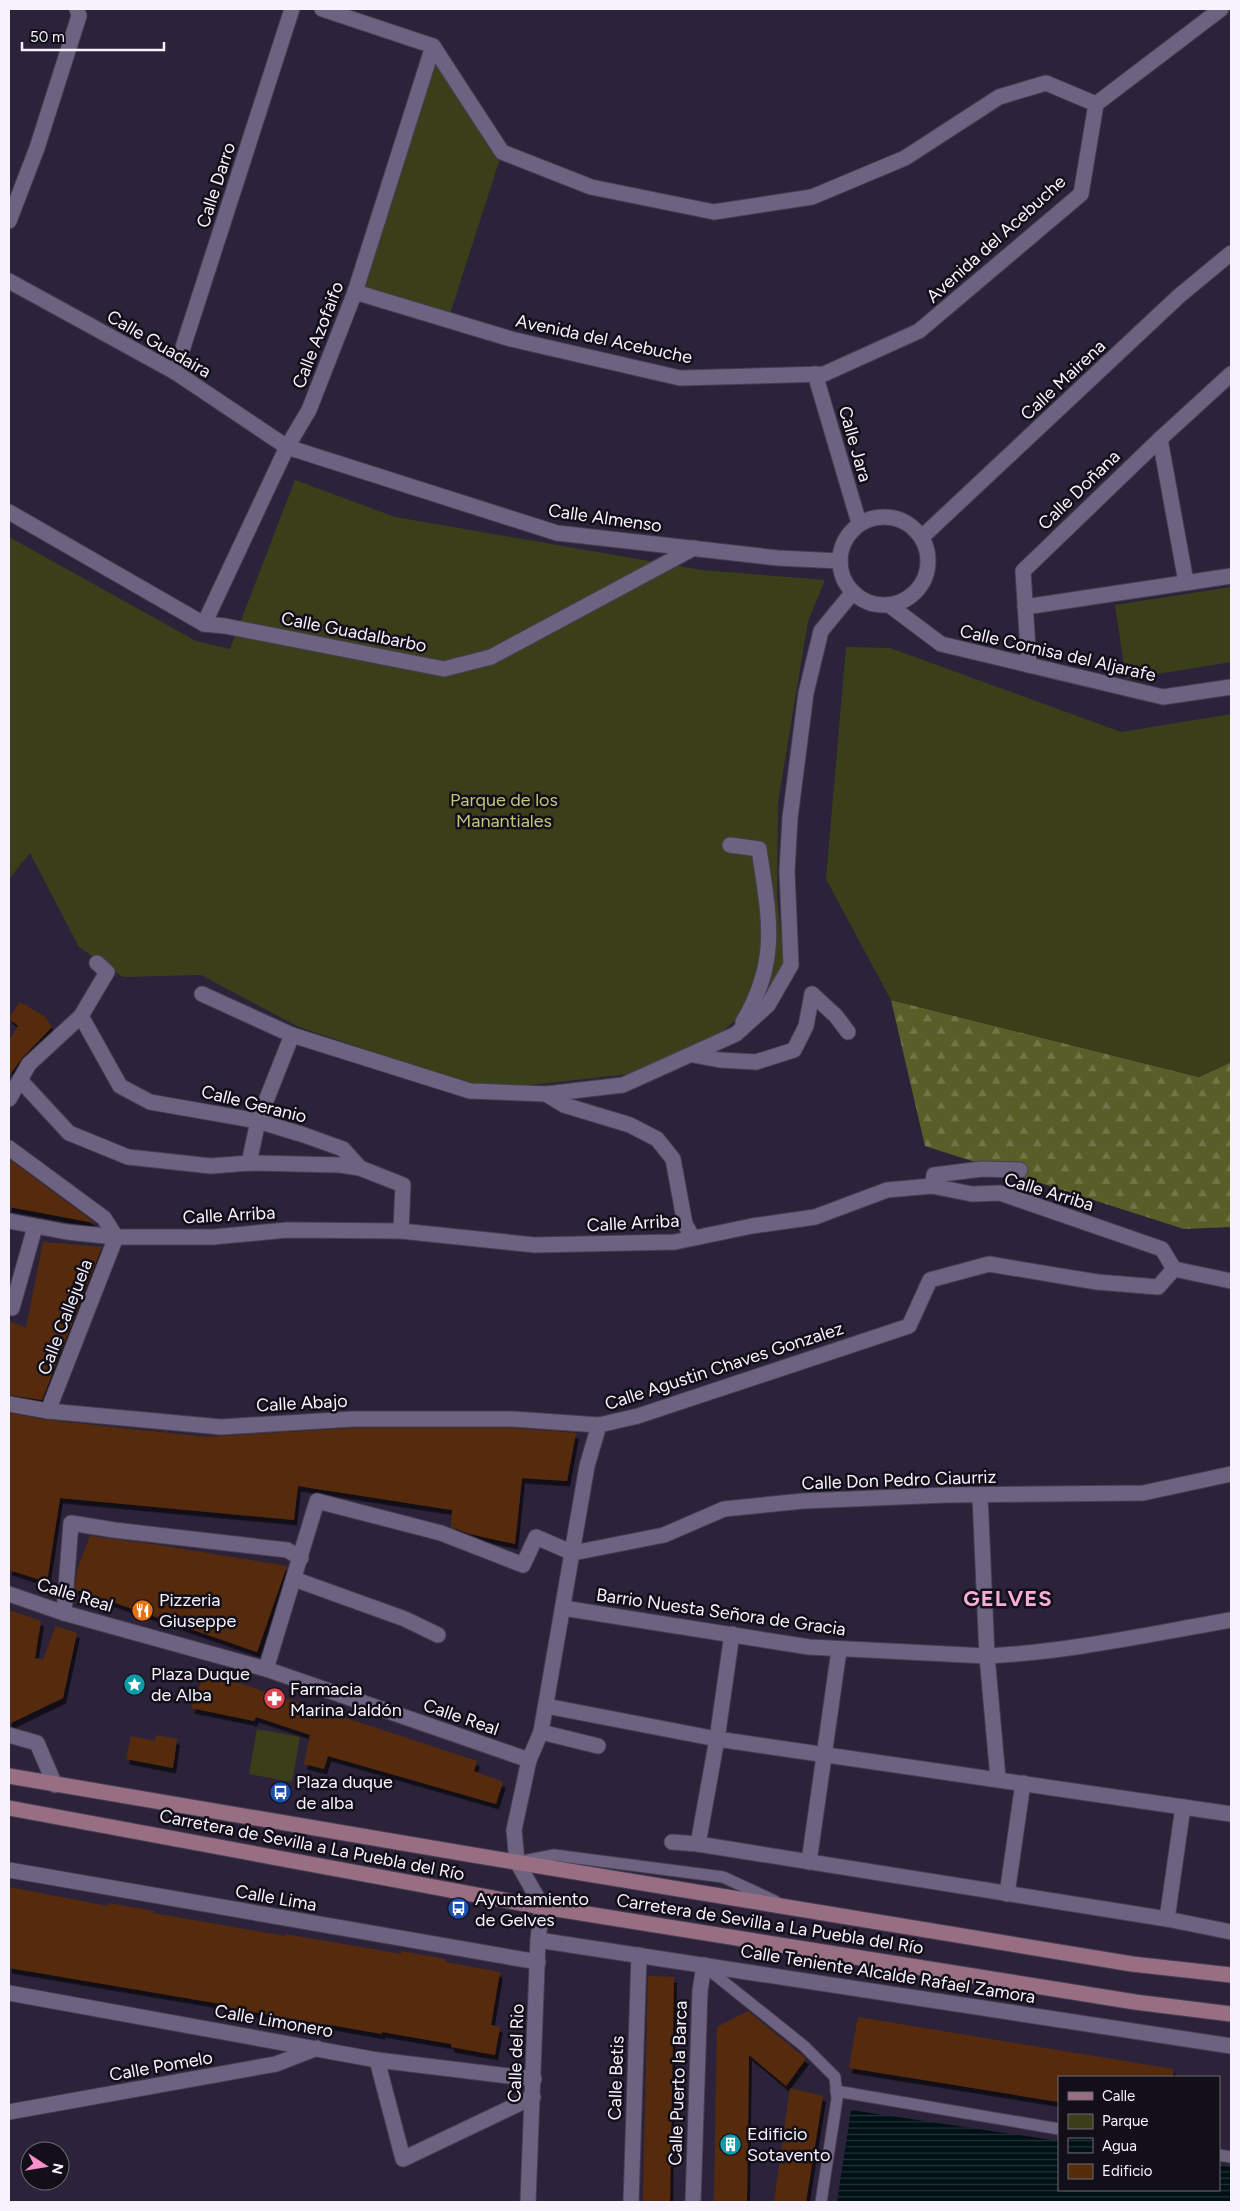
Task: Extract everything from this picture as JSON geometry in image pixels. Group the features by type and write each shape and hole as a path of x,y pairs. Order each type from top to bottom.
{"main road":[{"name":"Carretera de Sevilla a La Puebla del Río","path":"9,1776 1132,1964 1231,1975"},
{"name":"Carretera de Sevilla a La Puebla del Río","path":"9,1808 542,1906 1125,2001 1231,2014"}],"street":[{"path":"9,222 37,148 79,16 77,9"},
{"name":"Calle Darro","path":"175,372 292,9"},
{"path":"322,9 433,46 502,152 591,187 714,212 812,197 905,158 1000,97 1046,83 1096,104 1221,9"},
{"name":"Calle Azofaifo","path":"204,624 287,447 308,410 355,292 433,46"},
{"name":"Avenida del Acebuche","path":"355,292 511,339 680,378 824,374 920,331 1081,194 1096,104"},
{"name":"Calle Mairena","path":"922,537 1179,296 1231,253"},
{"name":"Calle Guadaira","path":"9,281 175,372 287,447"},
{"name":"Calle Jara","path":"815,374 859,523"},
{"name":"Calle Doñana","path":"1029,665 1023,571 1160,439 1231,374"},
{"path":"1160,439 1186,582"},
{"name":"Calle Almenso","path":"287,447 557,533 778,558 840,561"},
{"name":"Calle Guadalbarbo","path":"9,512 204,624 444,669 491,657 694,548"},
{"path":"886,516 901,519 913,526 922,537 928,551 929,566 925,580 916,592 904,601 890,605 874,604 860,599 849,589 842,576 840,561 842,546 849,534 859,523 872,517 886,516"},
{"path":"1025,606 1231,576"},
{"path":"202,994 292,1035 470,1092 546,1094 623,1084 693,1055 736,1034 768,1005 792,966 787,871 790,818 806,693 821,631 853,592"},
{"name":"Calle Cornisa del Aljarafe","path":"890,605 942,644 1029,665 1163,697 1231,687"},
{"path":"730,845 759,850 770,936 766,973 752,1008 736,1034"},
{"path":"9,1099 29,1064 82,1016 102,967"},
{"path":"693,1055 720,1060 756,1062 794,1050 806,1026 812,994 836,1016 848,1032"},
{"name":"Calle Geranio","path":"82,1016 120,1086 150,1102 258,1121 344,1149 360,1168 403,1185 401,1231"},
{"path":"249,1164 258,1121 292,1035"},
{"path":"20,1080 69,1133 128,1157 210,1166 249,1164 340,1165 360,1168"},
{"path":"546,1094 564,1105 630,1125 657,1139 674,1159 685,1224 693,1238"},
{"path":"9,1148 104,1218 116,1237"},
{"path":"932,1186 934,1175 982,1169 1020,1170"},
{"name":"Calle Arriba","path":"9,1221 35,1227 116,1237 213,1237 287,1230 401,1231 535,1245 675,1242 752,1226 815,1217 887,1190 932,1186 972,1194 1000,1193 1162,1249 1174,1269"},
{"path":"9,1307 12,1308 35,1227"},
{"name":"Calle Callejuela","path":"48,1411 116,1237"},
{"name":"Calle Agustin Chaves Gonzalez","path":"517,1862 514,1830 530,1760 541,1732 587,1466 599,1425 638,1416 909,1326 930,1280 973,1268 989,1264 1097,1282 1158,1286 1174,1269"},
{"path":"1174,1269 1231,1281"},
{"name":"Calle Abajo","path":"9,1404 48,1411 221,1427 353,1419 513,1420 599,1425"},
{"name":"Calle Don Pedro Ciaurriz","path":"573,1552 664,1535 724,1509 803,1501 980,1495 1143,1493 1231,1474"},
{"path":"980,1495 987,1656 998,1778"},
{"path":"266,1670 317,1502 441,1533 523,1565 536,1537 573,1552"},
{"path":"64,1613 71,1523 114,1530 287,1550 301,1558"},
{"path":"294,1579 405,1619 438,1635"},
{"name":"Calle Real","path":"9,1594 64,1613 266,1670 530,1760"},
{"name":"Barrio Nuesta Señora de Gracia","path":"563,1608 809,1647 987,1656 1111,1641 1231,1620"},
{"path":"698,1844 717,1739 732,1634"},
{"path":"808,1862 839,1650"},
{"path":"546,1706 717,1739 998,1778 1023,1784 1231,1814"},
{"path":"541,1732 598,1746"},
{"path":"9,1735 37,1744 55,1784"},
{"path":"1007,1894 1023,1784"},
{"path":"1167,1919 1183,1807"},
{"path":"672,1842 698,1844 1167,1919 1231,1932"},
{"path":"517,1862 542,1906"},
{"name":"Calle Lima","path":"9,1870 538,1962"},
{"name":"Calle del Rio","path":"528,2202 534,2097 538,1940 542,1906"},
{"name":"Calle Teniente Alcalde Rafael Zamora","path":"538,1940 1231,2046"},
{"name":"Calle Betis","path":"631,2202 639,1955"},
{"name":"Calle Puerto la Barca","path":"693,2202 700,1990 704,1965"},
{"name":"Calle Limonero","path":"9,1993 377,2060 534,2079"},
{"name":"Calle Pomelo","path":"9,2112 276,2064 318,2048"},
{"path":"377,2060 403,2159 534,2097"}],"lane":[{"path":"704,1965 804,2046 835,2077 837,2099 821,2202"},
{"path":"836,2092 1058,2129"}],"green space":[{"path":"433,46 502,152 448,320 355,292"},
{"name":"Parque de los Manantiales","path":"295,480 395,517 701,570 825,580 808,621 778,802 777,898 784,960 770,989 714,1039 639,1073 530,1085 472,1085 299,1027 201,975 123,977 79,947 30,853 9,879 9,537 196,641 230,649"},
{"path":"1231,587 1231,662 1126,679 1115,605"},
{"path":"846,647 890,648 1121,732 1231,714 1231,1062 1199,1077 891,1000 826,879"},
{"path":"891,1000 1199,1077 1231,1062 1231,1227 1184,1229 925,1146"},
{"path":"257,1729 300,1737 292,1782 249,1774"}],"water":[{"path":"851,2110 1058,2141 1058,2191 1220,2191 1220,2165 1231,2167 1231,2202 837,2202"}],"building":[{"path":"20,1002 44,1016 52,1027 23,1057 9,1076 9,1041 18,1026 9,1018"},
{"path":"9,1159 95,1223 9,1207"},
{"path":"43,1242 102,1247 42,1400 9,1395 9,1321 26,1328"},
{"path":"9,1413 47,1420 207,1437 353,1428 513,1428 576,1433 567,1481 522,1478 515,1544 470,1534 451,1527 452,1510 298,1486 294,1520 60,1498 47,1582 9,1570"},
{"path":"90,1536 287,1566 257,1652 75,1589 77,1570"},
{"path":"9,1610 41,1621 35,1658 43,1660 56,1626 77,1633 63,1698 9,1724"},
{"path":"205,1672 477,1761 474,1771 503,1782 496,1804 328,1756 324,1769 304,1764 310,1735 256,1717 254,1721 191,1708"},
{"path":"156,1735 177,1739 173,1768 126,1759 131,1736 155,1741"},
{"path":"9,1887 108,1906 109,1903 154,1911 153,1913 285,1936 285,1934 401,1954 401,1951 446,1959 445,1962 500,1972 491,2025 500,2027 495,2055 451,2047 451,2044 382,2032 382,2034 325,2025 221,2006 221,2004 9,1968"},
{"path":"648,1976 674,1977 670,2202 643,2202"},
{"name":"Edificio Sotavento","path":"748,2011 806,2059 786,2086 749,2055 747,2202 714,2202 717,2027"},
{"path":"858,2017 1173,2069 1173,2076 1058,2076 1058,2102 849,2068"},
{"name":"Edificio Sotavento","path":"790,2088 823,2096 806,2202 774,2202"}],"place":[{"name":"Pizzeria Giuseppe","path":"143,1610"},
{"name":"Plaza Duque de Alba","path":"135,1684"},
{"name":"Farmacia Marina Jaldón","path":"274,1699"},
{"name":"Plaza duque de alba","path":"280,1792"},
{"name":"Ayuntamiento de Gelves","path":"459,1909"},
{"name":"Edificio Sotavento","path":"731,2144"}],"district":[{"name":"GELVES","path":"1008,1598"}]}
